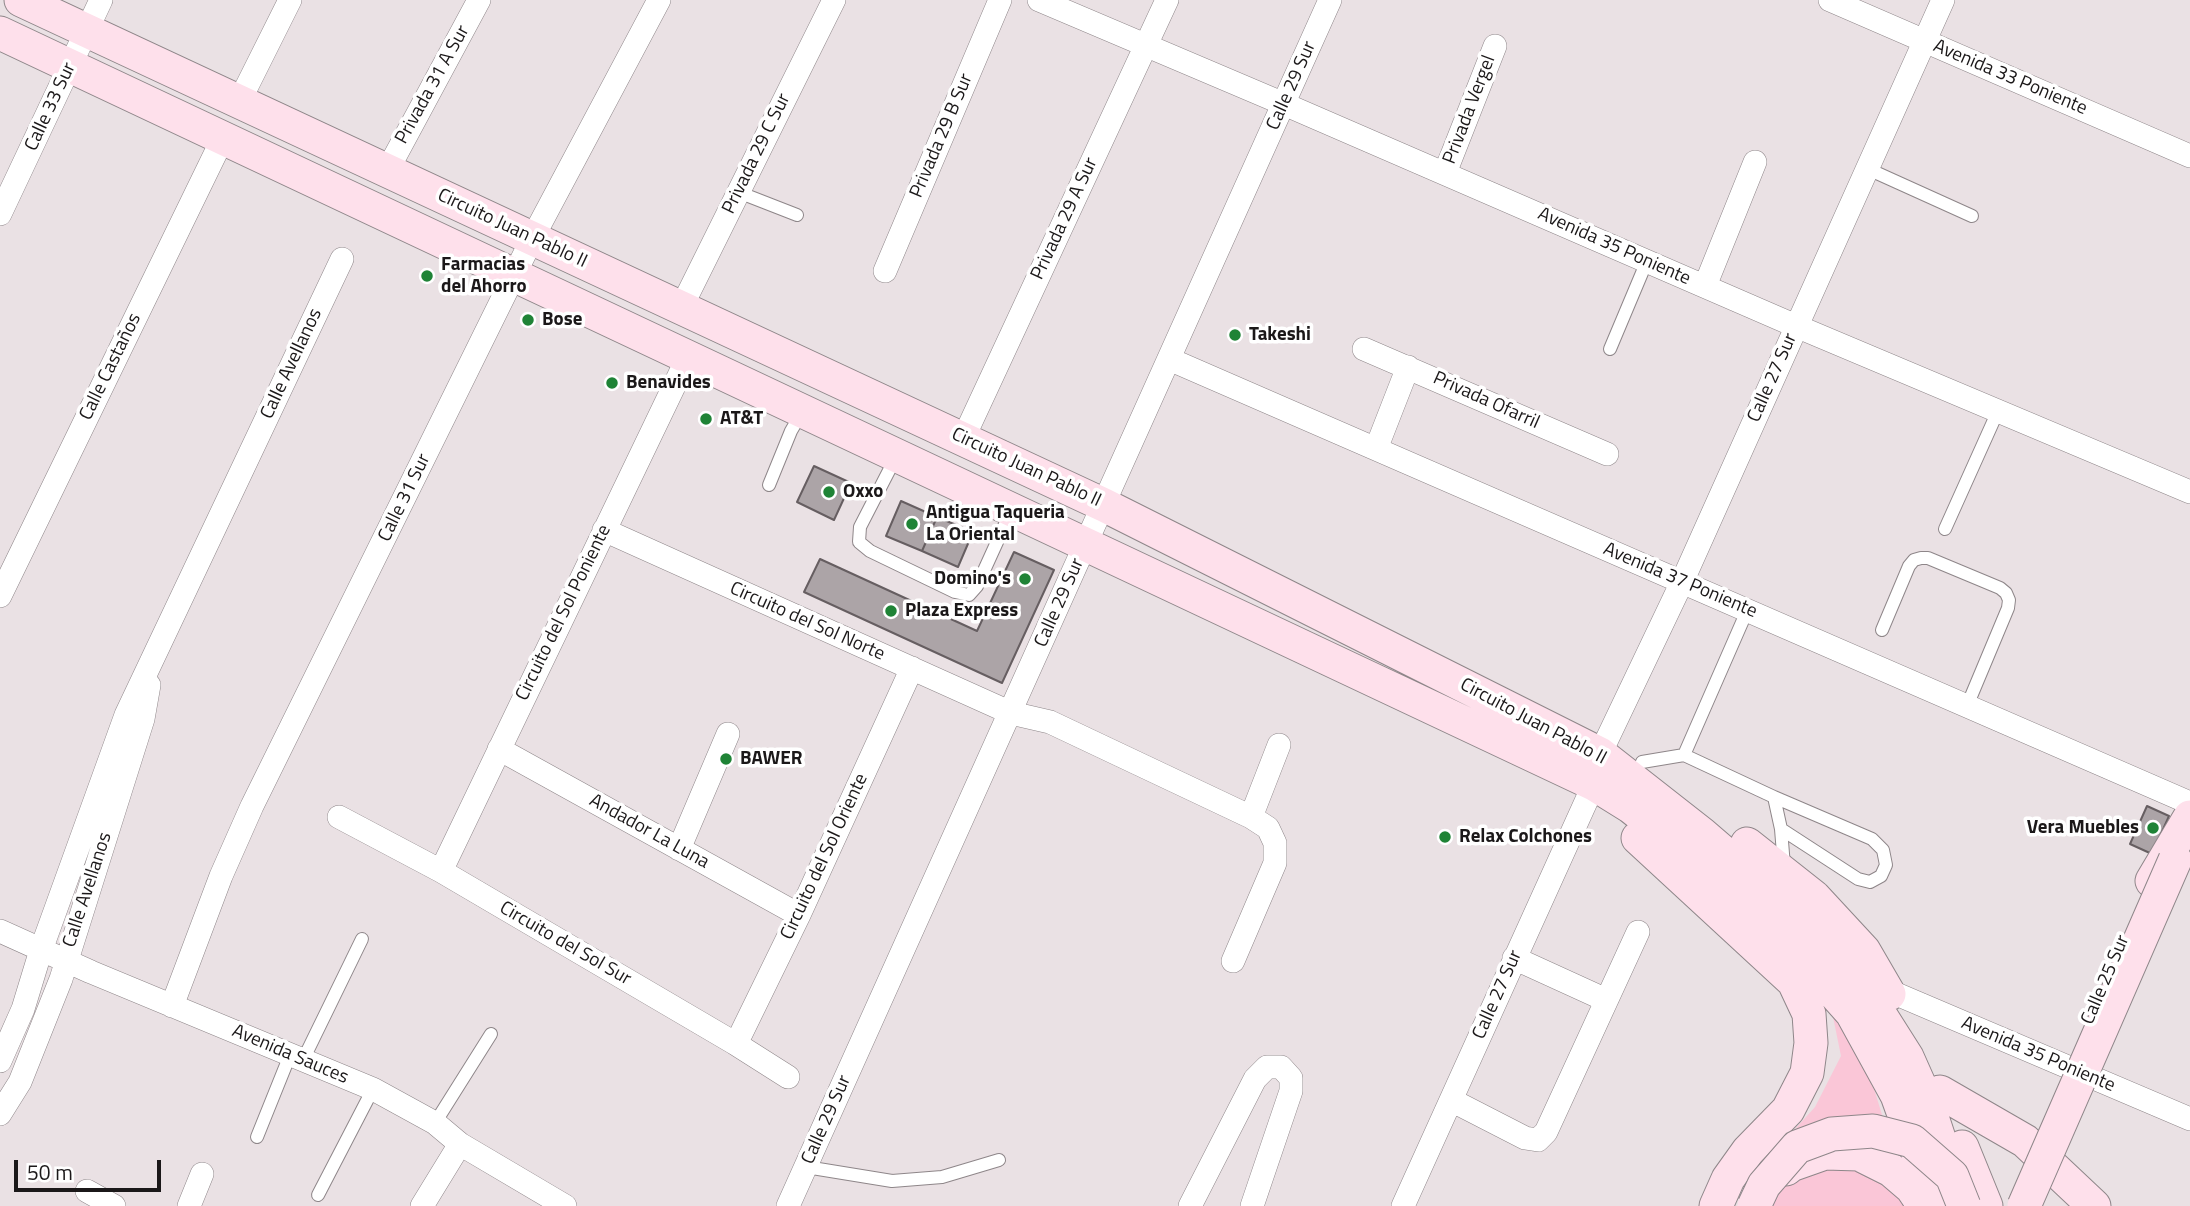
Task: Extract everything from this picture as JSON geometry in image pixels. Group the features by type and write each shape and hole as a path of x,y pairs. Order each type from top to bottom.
{"main road":[{"name":"Circuito Juan Pablo II","path":"22,0 1104,505 1597,769 1702,834 1803,920 1863,986 1907,1058 1927,1102 1963,1206"},
{"name":"Circuito Juan Pablo II","path":"0,33 1086,544 1597,769 1631,807 1692,856 1786,939 1852,1013 1897,1095 1919,1156 1932,1206"},
{"path":"1716,1206 1728,1179 1748,1151 1788,1110 1807,1073 1811,1043 1809,1014 1794,982 1615,817 1597,769 1622,756 1642,762 1814,897 1864,951 1940,1092 1986,1206"},
{"name":"Calle 25 Sur","path":"2041,1157 2078,1072 2135,912 2190,817"},
{"path":"2024,1206 2182,849 2190,824"},
{"name":"Calle 25 Sur","path":"2078,1072 2164,911 2185,863 2182,849"},
{"path":"1940,1092 2025,1141 2094,1206"},
{"path":"1753,1206 1764,1185 1797,1147 1832,1134 1873,1131 1912,1141 1952,1176 1963,1206"},
{"path":"1753,1206 1791,1164 1825,1153 1859,1154 1891,1170 1913,1188 1924,1206"}],"street":[{"name":"Calle 33 Sur","path":"0,214 101,0"},
{"path":"239,102 290,0"},
{"name":"Privada 31 A Sur","path":"387,171 479,0"},
{"name":"Calle 31 Sur","path":"172,1006 221,876 252,806 532,239 659,0"},
{"name":"Privada 29 C Sur","path":"681,307 834,0"},
{"name":"Privada 29 B Sur","path":"884,271 1000,0"},
{"name":"Avenida 35 Poniente","path":"1039,0 1796,326 2190,492"},
{"name":"Privada 29 A Sur","path":"963,439 1167,0"},
{"name":"Calle 29 Sur","path":"789,1206 1330,0"},
{"name":"Avenida 33 Poniente","path":"1830,0 2190,156"},
{"name":"Calle 27 Sur","path":"1403,1206 1943,0"},
{"name":"Privada Vergel","path":"1445,173 1495,46"},
{"name":"Calle Castaños","path":"0,596 223,138"},
{"path":"1704,286 1755,162"},
{"name":"Calle Avellanos","path":"0,1061 23,1009 41,950 126,715 342,259"},
{"name":"Privada Ofarril","path":"1364,349 1607,454"},
{"name":"Circuito del Sol Poniente","path":"441,871 688,356"},
{"name":"Avenida 37 Poniente","path":"1170,359 2190,803"},
{"path":"1376,449 1408,367"},
{"name":"Circuito del Sol Norte","path":"604,530 1011,713 1050,722 1251,817"},
{"name":"Calle Avellanos","path":"0,1114 20,1082 43,1028 66,961 143,719 154,658"},
{"name":"Circuito del Sol Oriente","path":"736,1044 799,915 912,668"},
{"path":"679,849 728,734"},
{"path":"1233,961 1275,863 1275,843 1268,828 1251,817 1279,745"},
{"name":"Andador La Luna","path":"499,749 799,915"},
{"name":"Circuito del Sol Sur","path":"339,817 441,871 788,1077"},
{"name":"Avenida Sauces","path":"0,931 373,1089 435,1123 460,1144 565,1206"},
{"path":"1451,1100 1525,1138 1538,1140 1546,1132 1638,932"},
{"path":"1514,958 1606,1000"},
{"name":"Avenida 35 Poniente","path":"1887,990 2190,1119"},
{"path":"1190,1206 1255,1079 1267,1068 1281,1067 1291,1078 1291,1091 1252,1206"},
{"path":"422,1206 460,1144"},
{"path":"189,1206 202,1174"},
{"path":"87,1191 114,1206"}],"lane":[{"path":"1868,169 1972,216"},
{"path":"738,192 797,215"},
{"path":"1610,349 1647,261"},
{"path":"769,485 802,410"},
{"path":"1945,529 1998,411"},
{"path":"897,455 860,527 859,542 870,551 955,592 969,595 977,586 1012,509"},
{"path":"1882,630 1914,560 1928,558 2000,588 2006,593 2008,608 1967,706"},
{"path":"1684,755 1748,611"},
{"path":"1642,762 1684,755 1872,839 1883,850 1886,865 1881,876 1870,881 1858,879 1781,829"},
{"path":"1774,797 1781,829 1784,873"},
{"path":"257,1137 296,1057 362,939"},
{"path":"435,1123 491,1034"},
{"path":"318,1195 373,1089"},
{"path":"806,1167 892,1181 942,1177 999,1160"}],"shaded area":[{"path":"1830,1002 1856,1030 1910,1206 1746,1206 1768,1159 1815,1107 1841,1056"}],"building":[{"path":"814,466 851,483 834,520 797,502"},
{"path":"901,501 937,517 922,551 886,536"},
{"path":"937,517 973,532 958,567 922,551"},
{"name":"Plaza Express","path":"1014,552 1054,570 1002,683 804,592 820,559 977,631"},
{"path":"2147,806 2169,816 2152,854 2130,844"}],"place":[{"name":"Farmacias del Ahorro","path":"427,276"},
{"name":"Bose","path":"528,320"},
{"name":"Takeshi","path":"1235,335"},
{"name":"Benavides","path":"612,383"},
{"name":"AT&T","path":"706,419"},
{"name":"Oxxo","path":"829,492"},
{"name":"Antigua Taqueria La Oriental","path":"912,524"},
{"name":"Domino's","path":"1025,579"},
{"name":"Plaza Express","path":"891,611"},
{"name":"BAWER","path":"726,759"},
{"name":"Vera Muebles","path":"2153,828"},
{"name":"Relax Colchones","path":"1445,837"}]}
